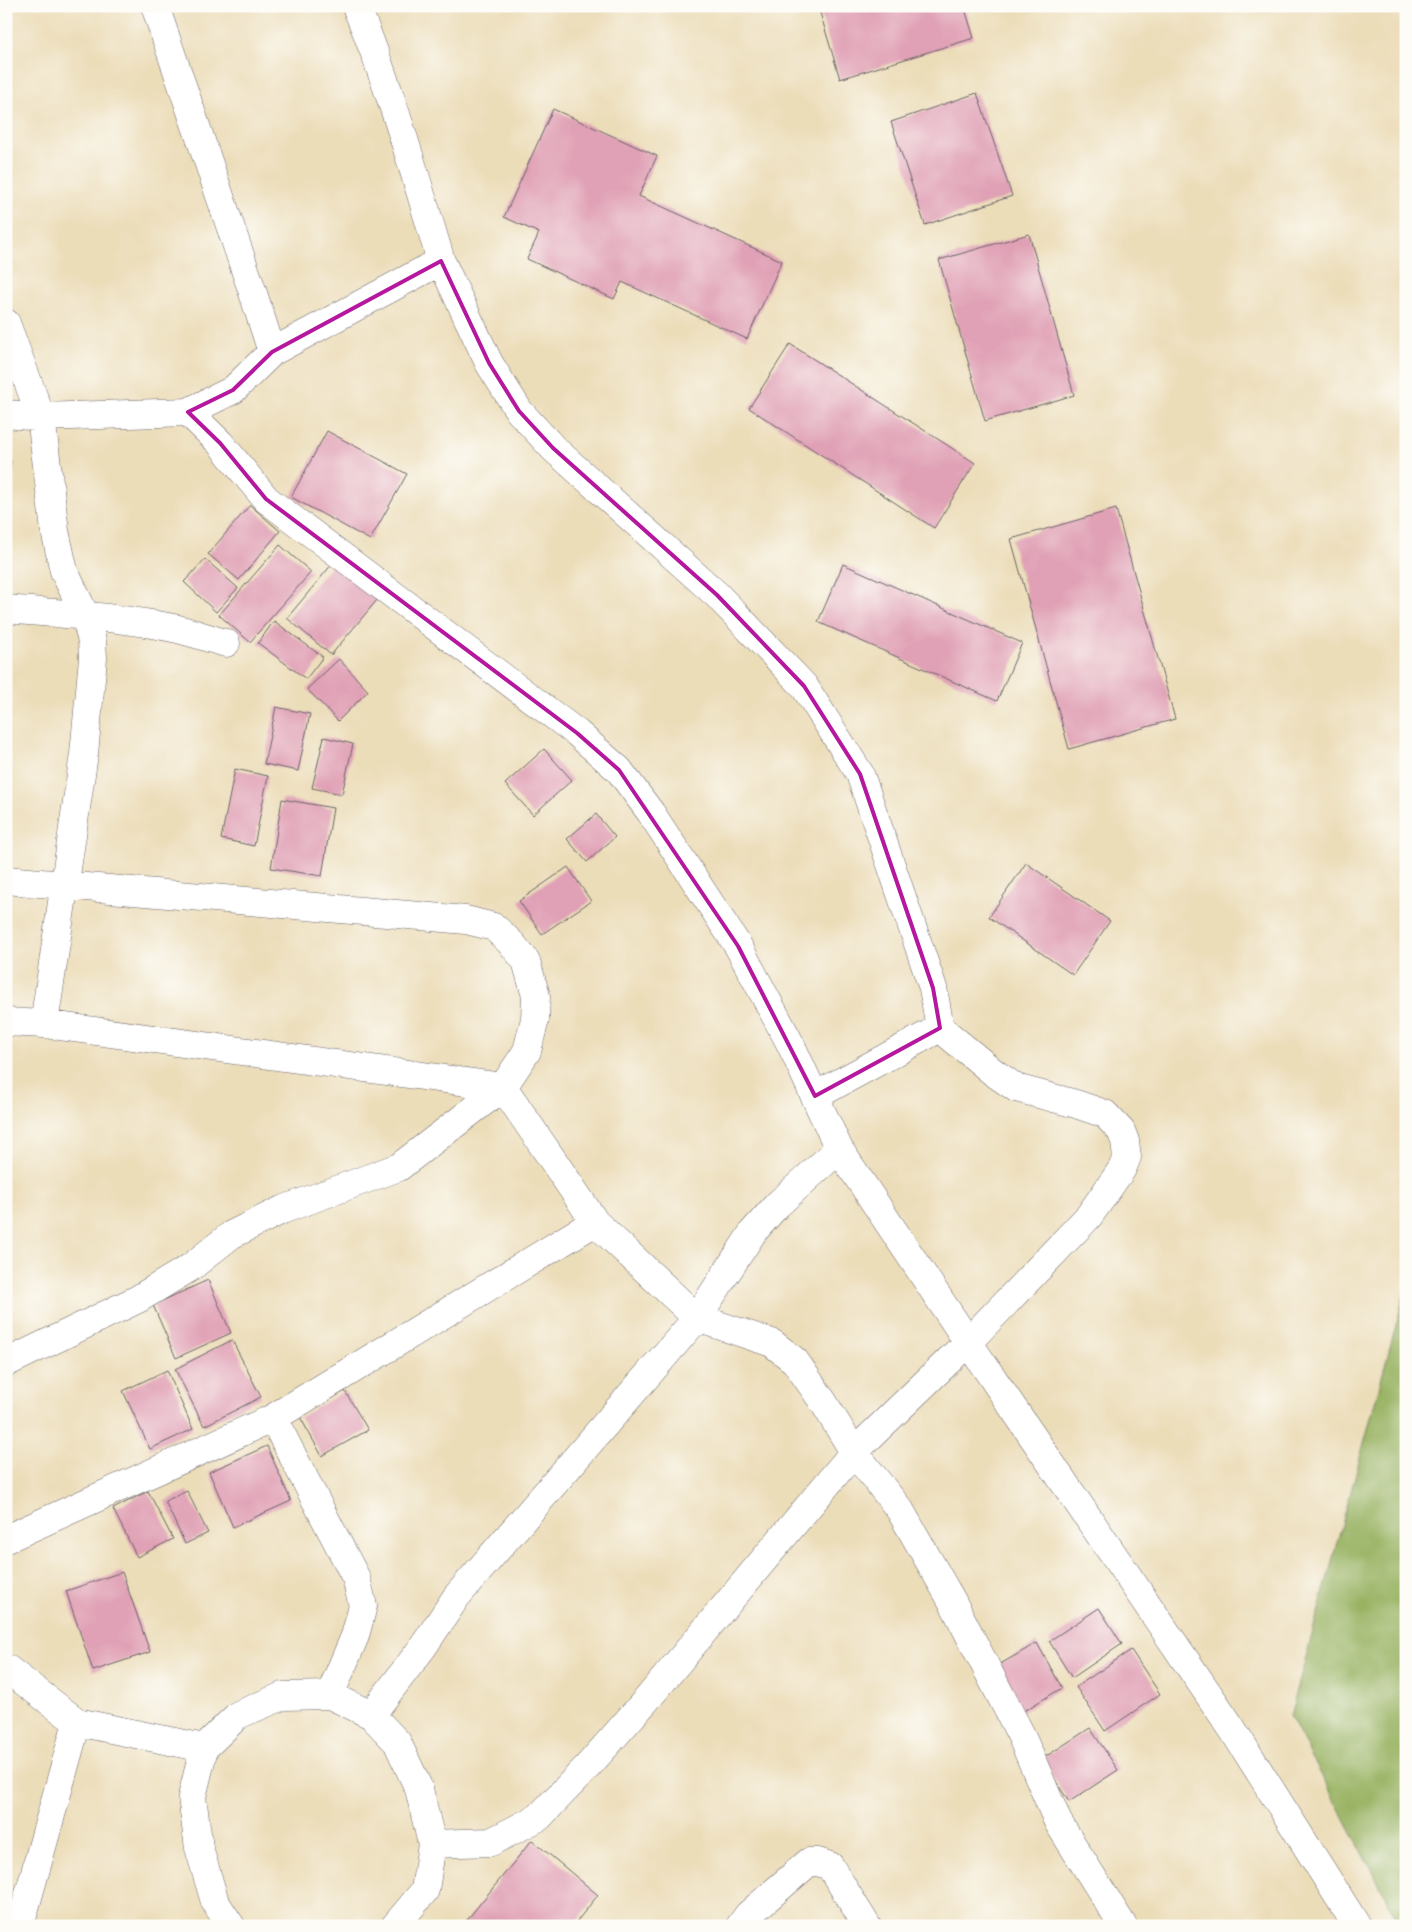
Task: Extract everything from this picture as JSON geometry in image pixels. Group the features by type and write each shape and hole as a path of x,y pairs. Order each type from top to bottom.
{"street":[{"path":"155,6 272,352"},
{"path":"356,6 404,135 441,261 489,362 519,412 553,448 717,595 804,686 860,774 933,988 940,1028 993,1072 1016,1088 1105,1114 1120,1131 1125,1141 1127,1157 1122,1169 1090,1216 968,1342 854,1452 649,1697 588,1766 539,1816 491,1842 432,1844"},
{"path":"6,414 41,418 188,412 233,390 272,352 441,261"},
{"path":"6,323 41,418 55,531 64,571 85,616 92,641 94,658 84,754 44,1024"},
{"path":"188,412 220,442 266,499 577,733 619,770 651,813 738,946 791,1045 839,1149 1230,1728 1356,1926"},
{"path":"6,609 85,616 178,630 226,643"},
{"path":"6,880 466,920 494,928 512,944 526,961 536,996 535,1019 527,1050 503,1087 399,1167 282,1210 256,1222 231,1235 191,1267 138,1299 6,1363"},
{"path":"6,1022 44,1024 503,1087 595,1222 697,1318 772,1343 795,1361 854,1452 900,1510 952,1601 1021,1736 1058,1822 1123,1926"},
{"path":"815,1096 940,1028"},
{"path":"371,1715 422,1648 457,1596 697,1318 753,1232 777,1205 839,1149"},
{"path":"6,1539 273,1418 595,1222"},
{"path":"273,1418 356,1578 363,1606 355,1636 330,1695"},
{"path":"6,1668 77,1722 204,1748"},
{"path":"231,1926 215,1902 199,1848 192,1797 204,1748 238,1715 282,1696 330,1695 371,1715 397,1742 419,1789 432,1844 425,1890 395,1926"},
{"path":"20,1926 77,1722"},
{"path":"740,1926 748,1915 809,1862 818,1862 830,1866 867,1926"}],"highlighted area":[{"path":"441,261 489,363 519,411 553,448 717,595 804,686 860,774 933,988 940,1028 815,1096 738,946 619,770 577,733 266,499 220,443 188,412 233,390 272,352"}],"green space":[{"path":"1406,1288 1406,1926 1401,1926 1290,1716"}],"building":[{"path":"818,6 964,6 974,38 840,79"},
{"path":"977,93 1012,196 925,225 891,122"},
{"path":"553,109 657,156 639,196 782,261 747,339 622,282 614,299 527,259 539,233 504,217"},
{"path":"1029,234 1074,395 985,421 939,260"},
{"path":"790,344 975,463 934,528 749,408"},
{"path":"327,431 407,474 370,540 291,497"},
{"path":"6,460 11,460 8,494 6,494"},
{"path":"250,505 280,531 239,580 208,554"},
{"path":"1116,509 1175,719 1069,749 1011,539"},
{"path":"280,545 311,572 250,642 219,615"},
{"path":"205,559 238,588 216,612 184,582"},
{"path":"333,563 377,600 331,655 287,618"},
{"path":"843,564 1022,643 997,701 818,622"},
{"path":"274,621 323,657 306,679 258,643"},
{"path":"339,659 368,691 338,721 307,689"},
{"path":"276,707 310,714 298,771 264,764"},
{"path":"324,737 353,744 342,794 312,788"},
{"path":"544,749 572,780 533,815 505,784"},
{"path":"235,769 268,776 254,846 221,839"},
{"path":"282,799 333,808 322,876 271,868"},
{"path":"596,814 615,837 587,862 567,839"},
{"path":"1026,863 1110,921 1073,975 989,917"},
{"path":"568,867 591,901 542,934 519,901"},
{"path":"208,1280 231,1333 176,1358 153,1305"},
{"path":"232,1340 261,1397 204,1426 175,1369"},
{"path":"167,1370 193,1429 150,1449 123,1391"},
{"path":"345,1391 368,1430 322,1456 300,1417"},
{"path":"267,1446 291,1501 233,1527 209,1472"},
{"path":"148,1491 173,1539 137,1557 113,1509"},
{"path":"187,1491 208,1533 185,1544 165,1501"},
{"path":"122,1572 150,1652 93,1671 66,1591"},
{"path":"1099,1608 1122,1644 1072,1678 1049,1641"},
{"path":"1037,1643 1062,1688 1022,1712 995,1667"},
{"path":"1131,1650 1160,1694 1105,1731 1076,1687"},
{"path":"1090,1728 1118,1770 1069,1802 1042,1759"},
{"path":"532,1840 598,1895 573,1926 462,1926"}]}
